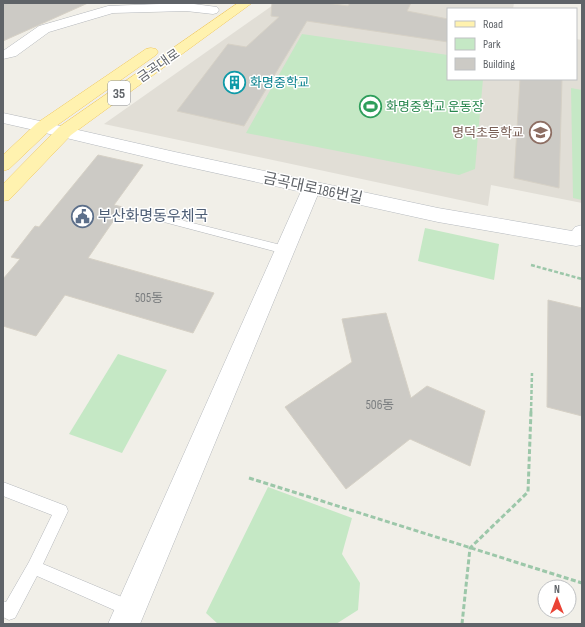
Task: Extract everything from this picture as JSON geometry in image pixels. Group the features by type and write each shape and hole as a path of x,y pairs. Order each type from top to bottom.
{"main road":[{"name":"금곡대로","path":"3,195 66,131 246,3"},
{"path":"193,23 218,7"},
{"name":"금곡대로","path":"3,165 42,127 160,46"}],"street":[{"path":"3,55 11,53 44,29 112,9 218,7"},
{"name":"금곡대로186번길","path":"3,118 66,131 175,158 438,215 576,240 582,232"},
{"path":"127,617 312,187"}],"lane":[{"path":"148,215 285,250"},
{"path":"3,489 61,511 34,567 9,612 3,609"},
{"path":"34,567 127,617"}],"path":[{"path":"531,265 582,279"},
{"path":"462,624 470,548 528,492 532,373"},
{"path":"248,478 582,583"}],"shaded area":[{"name":"화명중학교","path":"276,3 514,3 513,8 447,8 447,80 577,80 577,39 582,40 582,203 491,185 488,206 104,124"}],"green space":[{"name":"화명중학교 운동장","path":"302,34 447,55 447,80 483,80 475,169 459,175 246,133"},
{"path":"571,88 582,90 582,200 573,198"},
{"path":"425,228 499,244 494,280 418,261"},
{"path":"118,354 167,370 122,453 69,434"},
{"path":"268,487 352,518 342,554 360,583 358,610 336,624 218,624 206,613"}],"building":[{"path":"3,3 88,3 3,41"},
{"name":"화명중학교","path":"272,3 326,3 348,6 350,3 411,3 407,11 447,19 447,42 307,21 244,126 177,111 228,44 246,47 279,17 271,16"},
{"name":"명덕초등학교","path":"520,80 562,80 559,188 514,178"},
{"path":"98,155 143,165 114,205 123,207 88,258 214,293 193,333 65,295 36,336 3,326 3,279 20,259 11,257 35,226 39,227"},
{"path":"548,300 582,308 582,416 547,407"},
{"path":"386,313 411,398 427,386 485,411 470,466 410,439 346,489 285,407 352,362 342,319"}],"place":[{"name":"화명중학교","path":"234,82"},
{"name":"화명중학교 운동장","path":"371,106"},
{"name":"명덕초등학교","path":"540,132"},
{"name":"부산화명동우체국","path":"83,216"}]}
